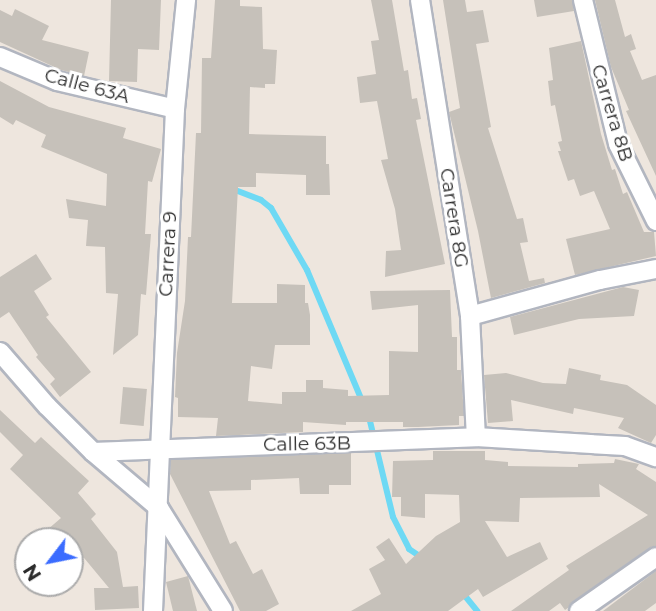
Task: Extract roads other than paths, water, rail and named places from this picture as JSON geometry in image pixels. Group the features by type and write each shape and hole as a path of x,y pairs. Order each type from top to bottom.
{"street":[{"name":"Carrera 9","path":"153,611 159,508 158,447 175,109 186,0"},
{"name":"Carrera 8G","path":"420,0 470,316 476,437"},
{"name":"Carrera 8B","path":"583,0 618,144 656,220"},
{"name":"Calle 63A","path":"0,57 57,81 175,109"},
{"path":"470,316 656,269"},
{"path":"0,352 47,406 93,452 159,508 223,611"},
{"name":"Calle 63B","path":"93,452 158,447 476,437 625,446 656,457"},
{"path":"579,611 656,557"}],"waterway":[{"path":"230,188 261,200 271,208 307,270 363,403"},
{"path":"369,417 393,517 409,549 424,559"},
{"path":"461,591 477,611"}]}
